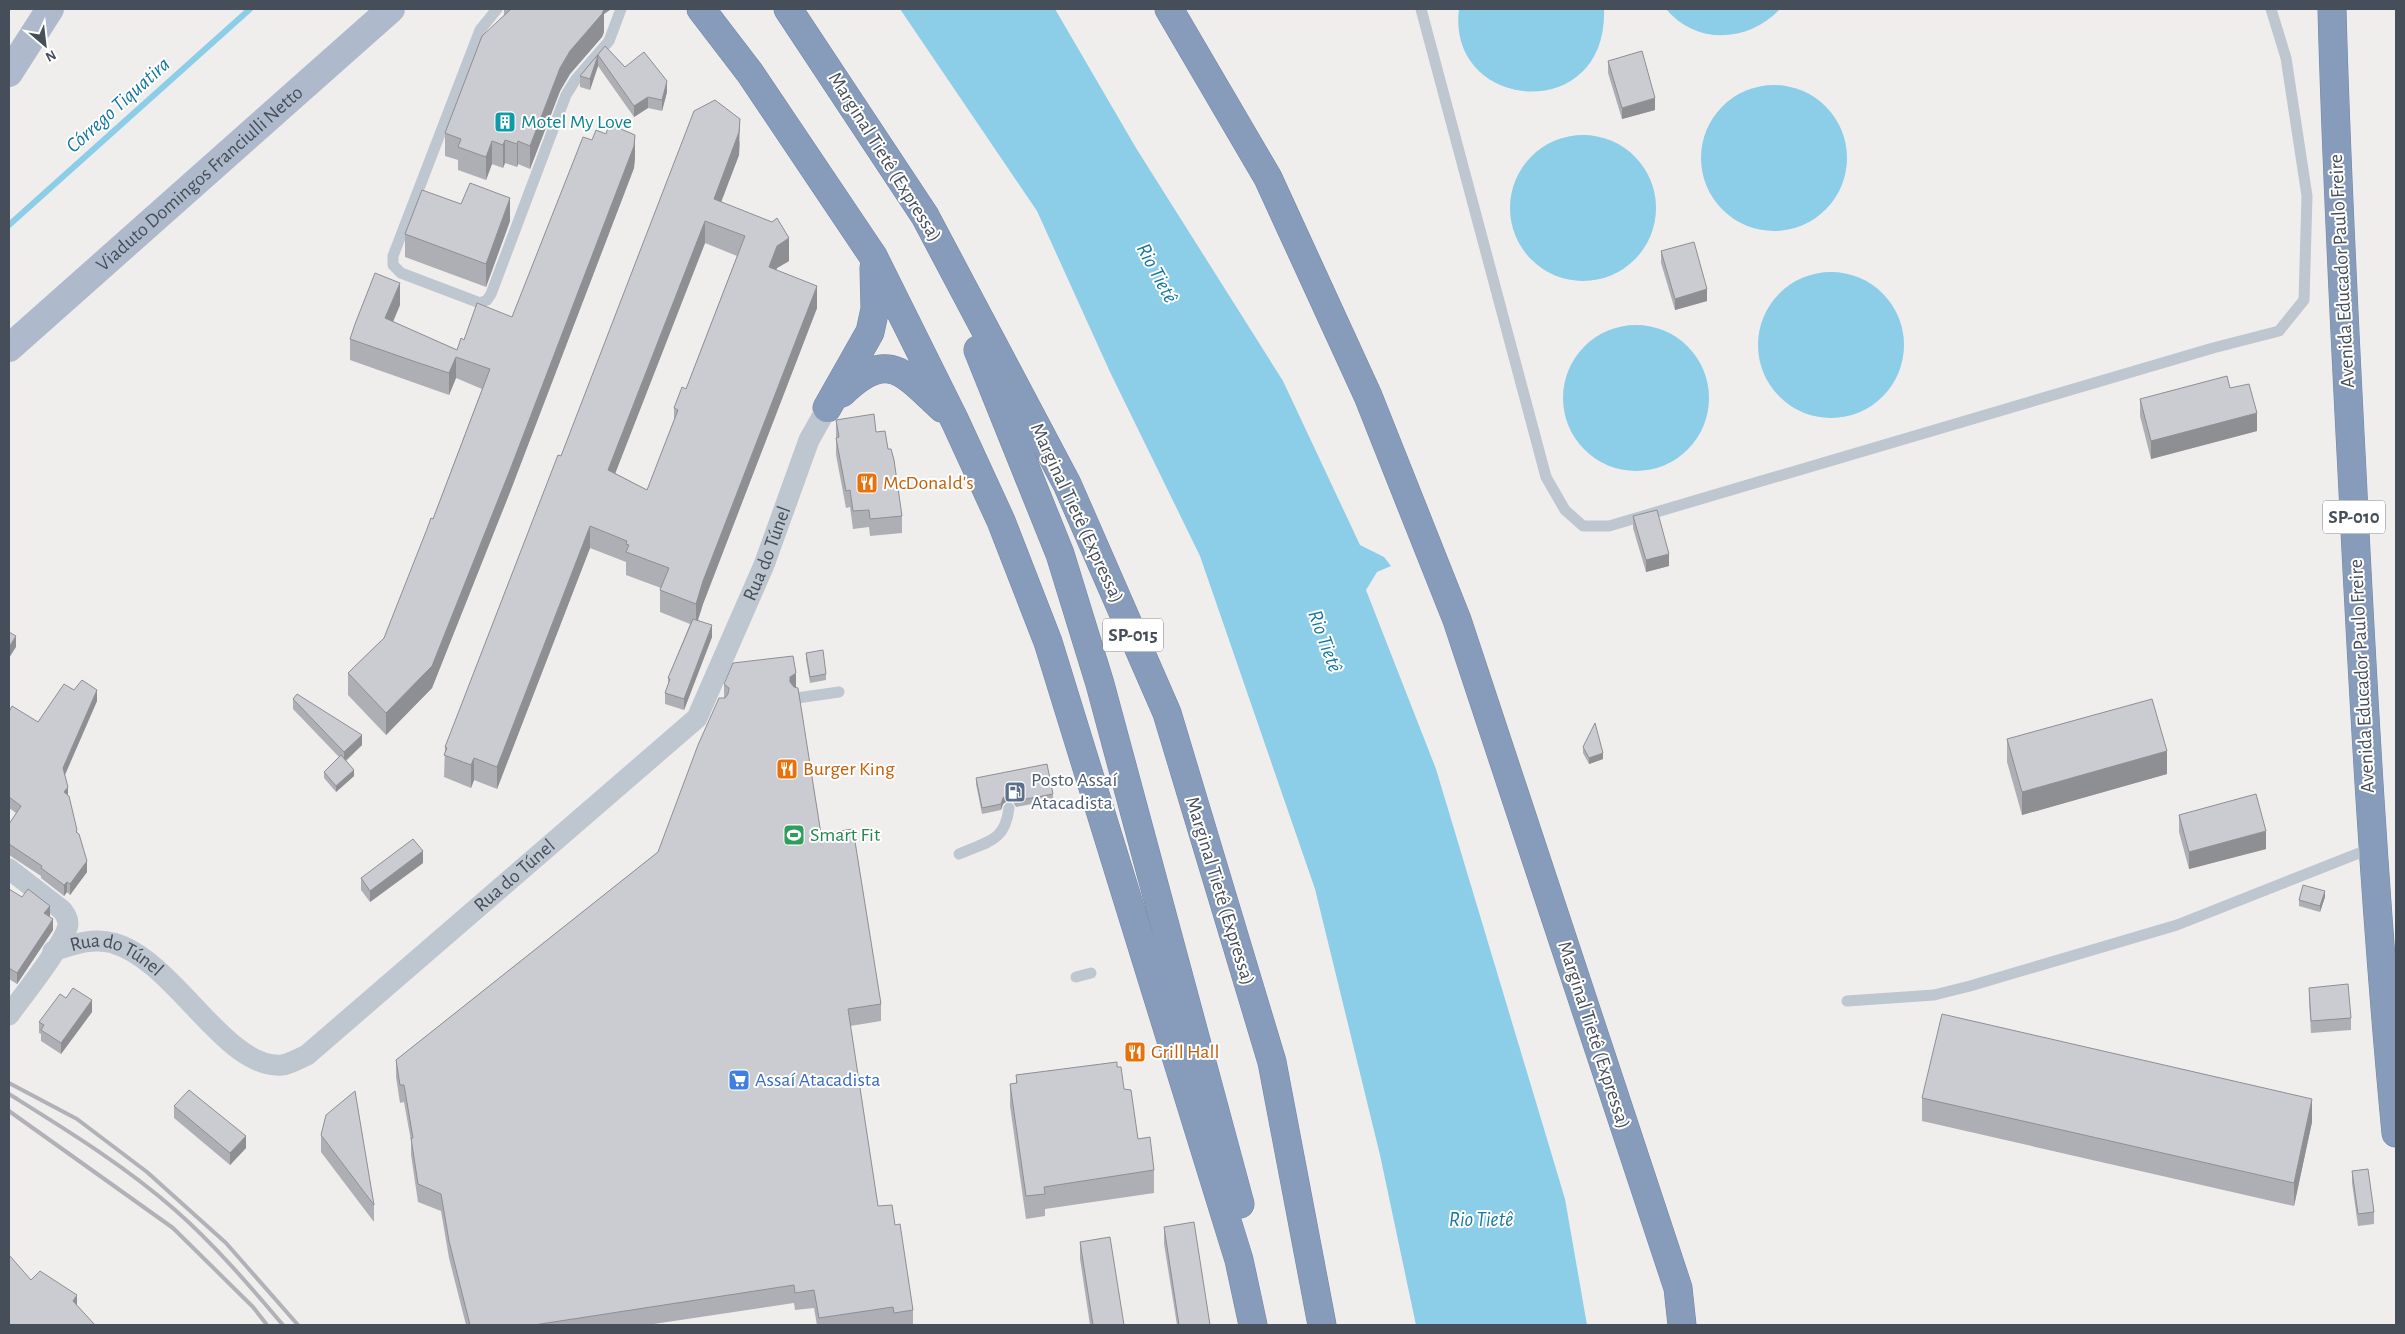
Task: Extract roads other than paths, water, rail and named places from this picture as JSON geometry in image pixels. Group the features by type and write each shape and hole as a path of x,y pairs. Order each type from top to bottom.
{"highway":[{"path":"700,9 750,73 873,256 955,421 1001,521 1048,642 1239,1260 1253,1325"},
{"name":"Marginal Tietê (Expressa)","path":"788,9 925,216 1067,484 1167,713 1272,1062 1322,1325"},
{"name":"Marginal Tietê (Expressa)","path":"1169,9 1268,178 1368,396 1457,620 1678,1288 1682,1325"},
{"name":"Avenida Educador Paulo Freire","path":"2332,9 2337,159 2372,848 2392,1034 2396,1133"},
{"path":"925,216 1060,554 1131,795 1259,1273 1268,1325"},
{"path":"827,408 870,332 876,309 873,256"},
{"path":"827,408 860,376 876,369 884,368 907,376 955,421"},
{"path":"1678,1288 1690,1325"}],"main road":[{"path":"9,73 50,9"},
{"name":"Viaduto Domingos Franciulli Netto","path":"9,348 391,9"}],"street":[{"name":"Rua do Túnel","path":"54,951 82,942 112,942 139,954 161,971 238,1050 259,1062 283,1065 307,1055 697,718 708,706 764,565 809,440 827,408"},
{"path":"9,869 62,910 67,917 65,933 9,1016"}],"lane":[{"path":"497,9 480,30 393,256 394,264 401,273 480,303 487,300 491,294 566,96 576,78 609,41 621,9"},
{"path":"1421,9 1546,477 1565,510 1583,526 1609,526 2203,351 2279,332 2304,300 2306,196 2286,58 2270,9"},
{"path":"797,698 839,692"},
{"path":"959,854 1001,835 1008,824 1009,808"},
{"path":"1847,1001 1934,995 1970,986 2177,925 2372,848"},
{"path":"1076,977 1091,973"}],"water":[{"name":"Rio Tietê","path":"900,9 1055,9 1136,148 1283,381 1360,545 1384,557 1391,566 1377,572 1366,590 1436,769 1565,1199 1587,1325 1416,1325 1380,1155 1315,889 1200,556 1110,372 1037,211"},
{"path":"1459,9 1604,9 1598,47 1581,73 1556,88 1528,91 1500,85 1477,69 1462,43"},
{"path":"1666,9 1780,9 1767,20 1753,28 1723,35 1708,34 1693,29 1679,21"},
{"path":"1774,85 1802,91 1826,106 1841,130 1847,158 1841,186 1826,210 1802,225 1774,231 1746,225 1722,210 1707,186 1701,158 1707,130 1722,106 1746,91"},
{"path":"1583,135 1611,141 1635,156 1650,180 1656,208 1650,236 1635,260 1611,275 1583,281 1555,275 1531,260 1516,236 1510,208 1516,180 1531,156 1555,141"},
{"path":"1831,272 1859,278 1883,293 1898,317 1904,345 1898,373 1883,397 1859,412 1831,418 1803,412 1779,397 1764,373 1758,345 1764,317 1779,293 1803,278"},
{"path":"1636,325 1664,331 1688,346 1703,370 1709,398 1703,426 1688,450 1664,465 1636,471 1608,465 1584,450 1569,426 1563,398 1569,370 1584,346 1608,331"}],"waterway":[{"name":"Córrego Tiquatira","path":"9,225 250,9"}],"railway":[{"path":"9,1083 77,1119 147,1172 226,1243 298,1325"},
{"path":"9,1094 115,1163 174,1209 217,1251 283,1325"},
{"path":"9,1111 173,1228 253,1307 267,1325"}],"place":[{"name":"Motel My Love","path":"505,122"},
{"name":"McDonald's","path":"867,483"},
{"name":"Burger King","path":"787,769"},
{"name":"Posto Assaí Atacadista","path":"1015,792"},
{"name":"Smart Fit","path":"794,835"},
{"name":"Grill Hall","path":"1135,1052"},
{"name":"Assaí Atacadista","path":"739,1080"}]}
